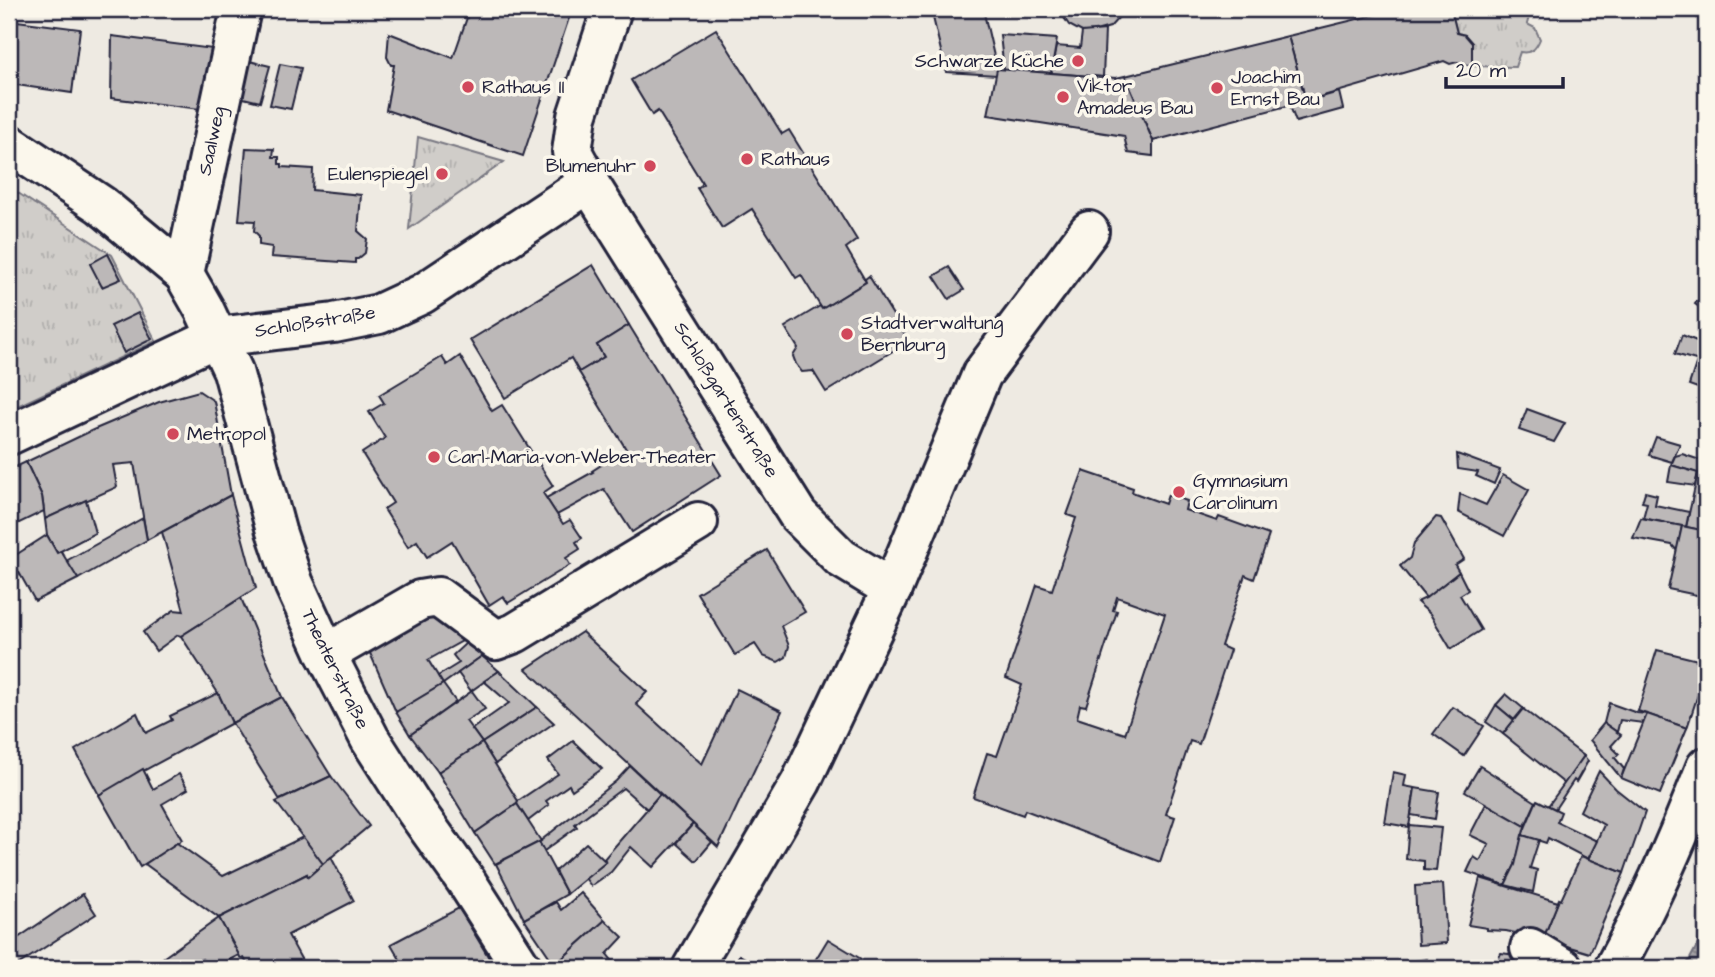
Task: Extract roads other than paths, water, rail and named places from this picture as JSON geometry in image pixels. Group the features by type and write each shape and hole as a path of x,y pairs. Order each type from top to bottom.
{"street":[{"name":"Saalweg","path":"184,274 241,9"},
{"path":"589,183 572,152 577,116 612,9"},
{"path":"9,144 101,205 184,274"},
{"name":"Schloßstraße","path":"9,435 217,337 334,323 379,314 422,295 589,183"},
{"name":"Schloßgartenstraße","path":"589,183 798,515 841,558 892,589"},
{"path":"692,968 801,782 892,589 982,374 1089,231"},
{"name":"Theaterstraße","path":"184,274 217,337 237,383 276,531 294,584 326,654 370,739 522,968"},
{"path":"326,654 421,600 438,597 496,640 515,633 698,522"},
{"path":"1614,968 1635,931 1682,830 1706,767"},
{"path":"1530,948 1563,968"}],"water":[{"path":"1706,929 1706,968 1685,968"}],"place":[{"name":"Schwarze Küche","path":"1078,61"},
{"name":"Rathaus II","path":"468,87"},
{"name":"Joachim Ernst Bau","path":"1217,88"},
{"name":"Viktor Amadeus Bau","path":"1063,97"},
{"name":"Rathaus","path":"747,159"},
{"name":"Blumenuhr","path":"650,166"},
{"name":"Eulenspiegel","path":"442,174"},
{"name":"Stadtverwaltung Bernburg","path":"847,334"},
{"name":"Metropol","path":"173,434"},
{"name":"Carl-Maria-von-Weber-Theater","path":"434,457"},
{"name":"Gymnasium Carolinum","path":"1179,492"}]}
